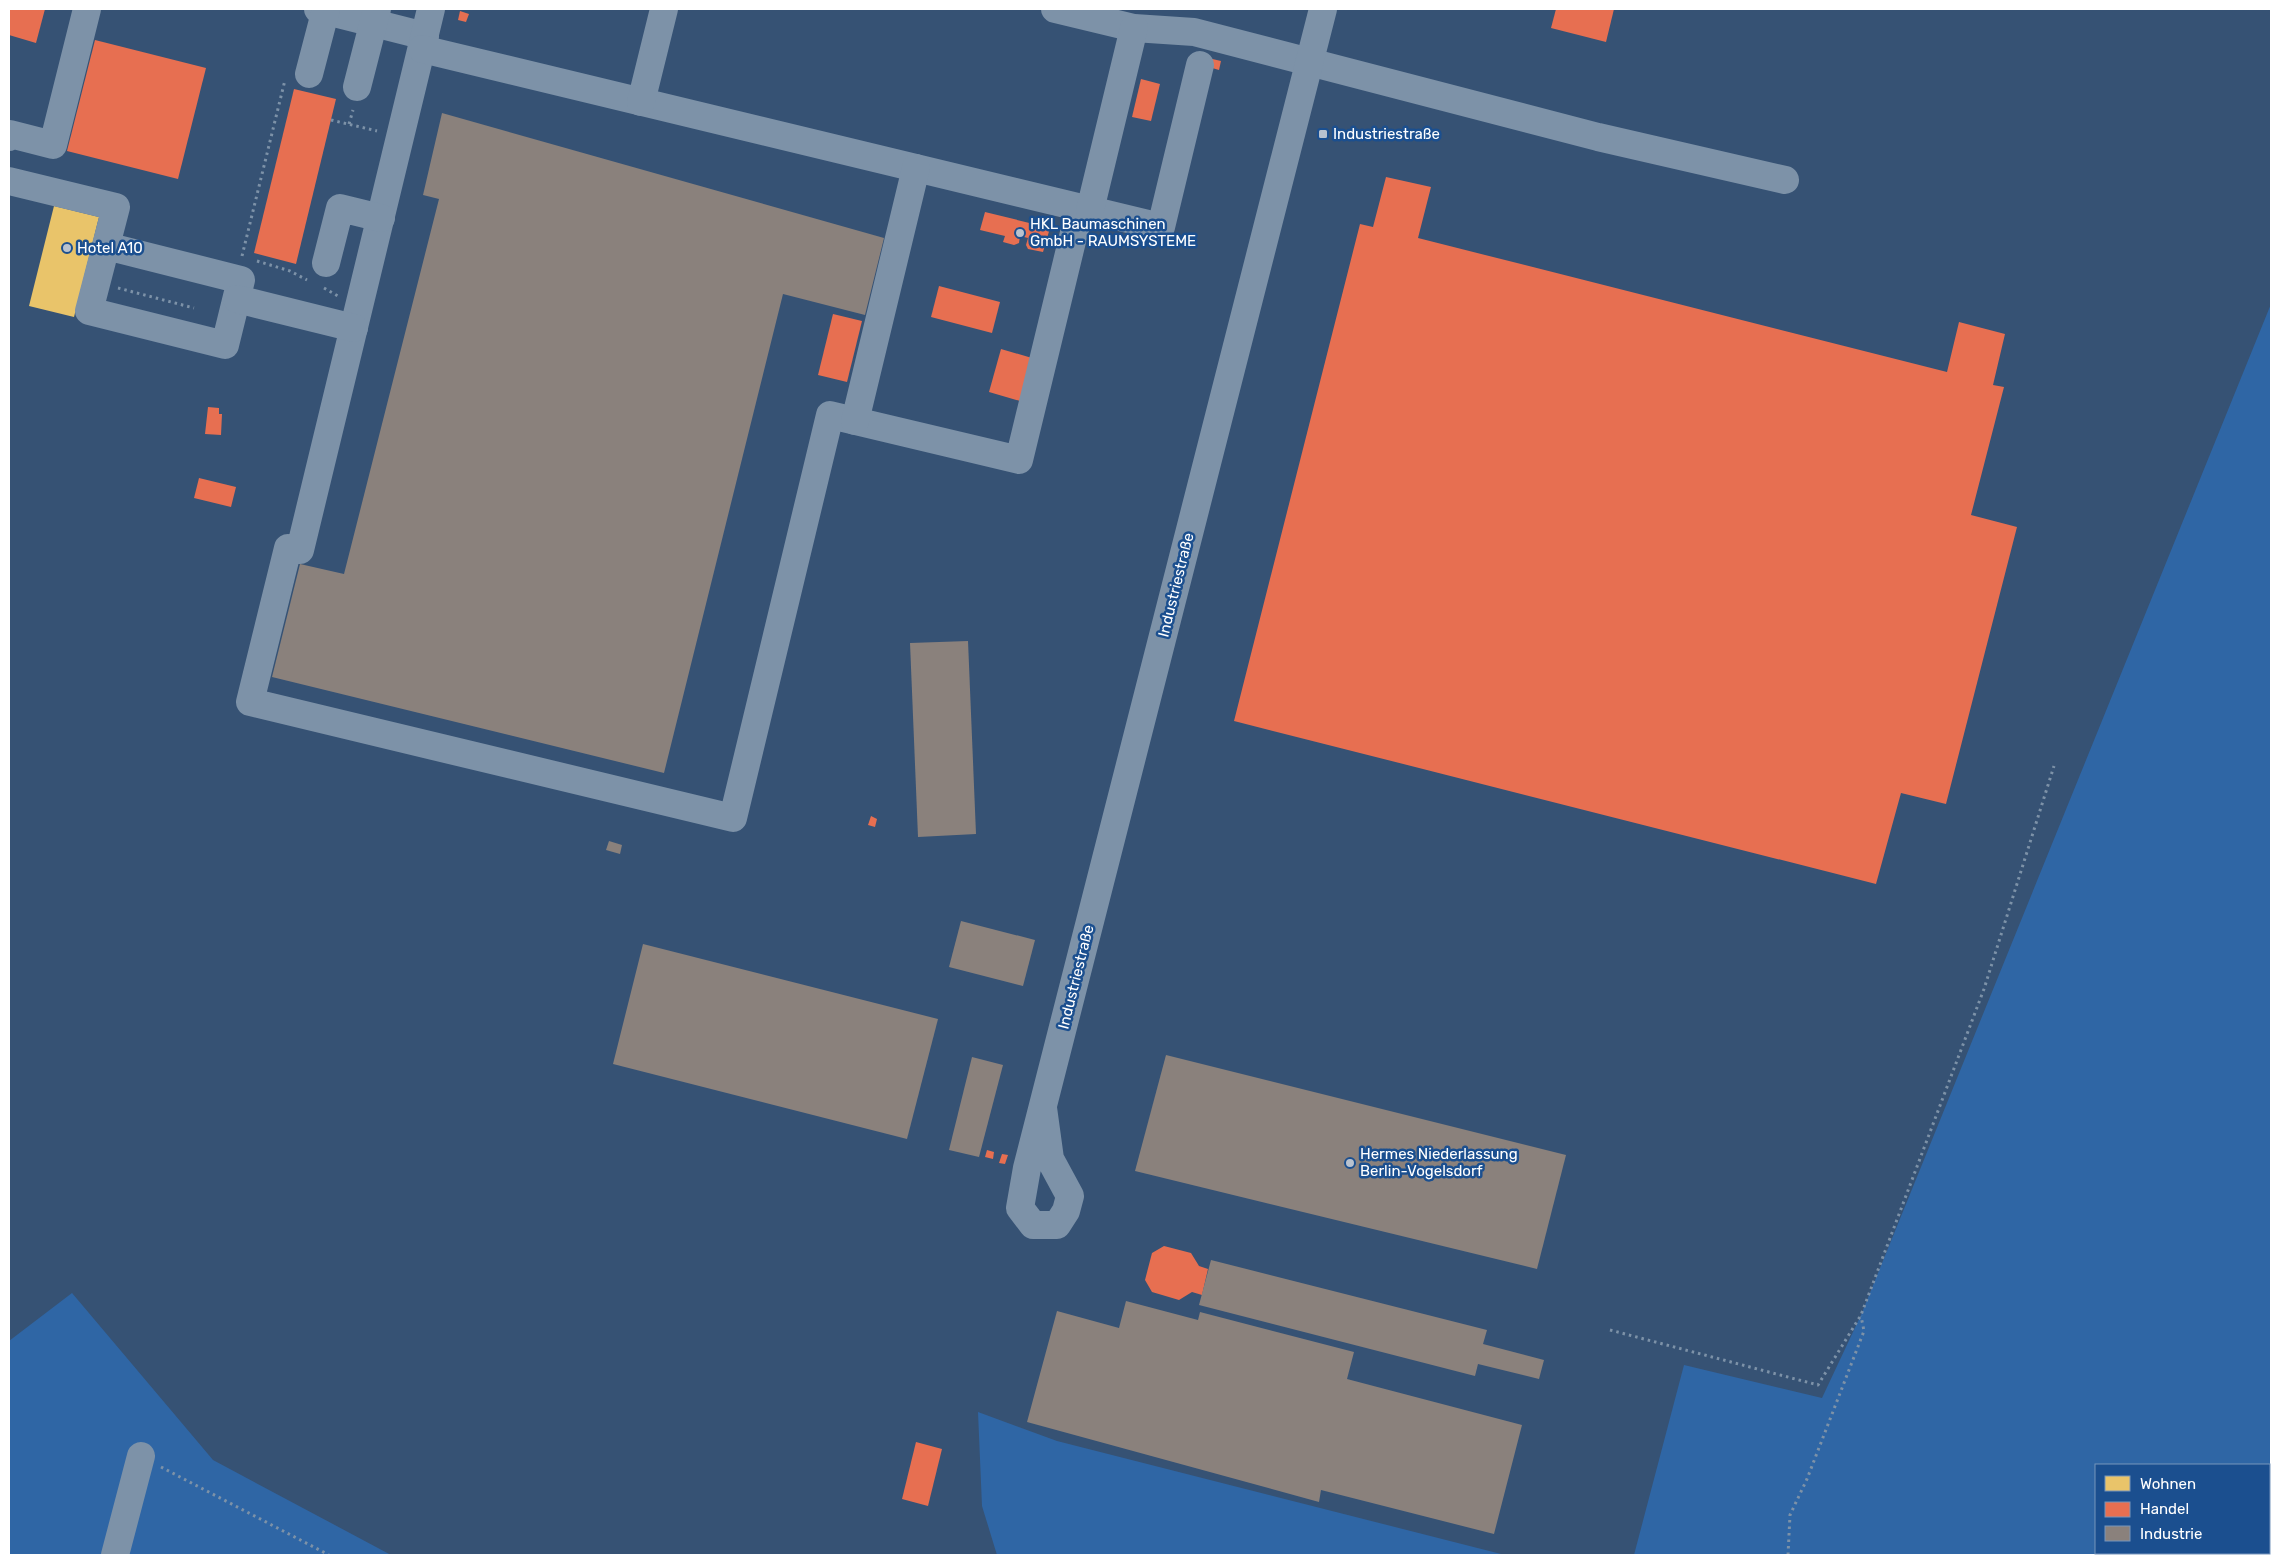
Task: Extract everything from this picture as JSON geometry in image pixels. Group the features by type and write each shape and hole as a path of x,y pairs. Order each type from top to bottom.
{"street":[{"path":"9,138 10,134 52,145 87,9"},
{"path":"298,74 323,9 376,16 423,42 642,102 1161,227 1200,65"},
{"path":"431,9 300,550 288,548 250,702 733,818 830,415 1019,460 1134,28"},
{"path":"642,102 664,9"},
{"path":"1055,9 1134,28 1194,32 1725,168 1785,180"},
{"path":"1166,9 1194,32"},
{"name":"Industriestraße","path":"1043,1108 1323,9"},
{"path":"357,87 376,16"},
{"path":"855,421 916,168"},
{"path":"9,180 116,207 89,311 225,345 242,280 106,246"},
{"path":"320,277 340,208 381,218"},
{"path":"237,299 356,318"},
{"path":"116,1555 141,1456"}],"path":[{"path":"298,74 242,256 290,271 320,277 356,318"},
{"path":"331,120 400,137"},
{"path":"96,283 194,308"},
{"path":"1610,1330 1818,1385 1861,1315 1984,988 2054,766"},
{"path":"1788,1555 1790,1515 1807,1479 1864,1331 1861,1315"},
{"path":"141,1456 329,1555"}],"shaded area":[{"path":"2271,304 2271,1555 1634,1555 1684,1365 1822,1398 1861,1315"},
{"path":"72,1293 213,1460 391,1555 9,1555 9,1341"},
{"path":"978,1412 1057,1441 1505,1555 997,1555 982,1506"}],"building: Wohnen":[{"name":"Hotel A10","path":"54,206 99,217 74,317 29,306"}],"building: Handel":[{"path":"9,9 45,9 36,43 9,35"},
{"path":"1556,9 1614,9 1606,42 1551,28"},
{"path":"460,11 469,14 466,22 458,20"},
{"path":"95,40 206,68 178,179 67,151"},
{"path":"1204,57 1221,61 1219,70 1202,65"},
{"path":"1141,79 1160,84 1151,121 1132,117"},
{"path":"294,89 336,99 296,264 254,253"},
{"path":"1386,177 1431,187 1418,238 1947,372 1959,322 2005,334 1993,385 2004,387 1971,515 2017,527 1946,804 1901,793 1876,884 1234,721 1360,224 1373,227"},
{"name":"HKL Baumaschinen GmbH - RAUMSYSTEME","path":"985,212 1050,228 1043,252 1028,249 1026,245 1028,238 1020,236 1019,243 1014,245 1003,242 1005,236 980,230"},
{"path":"939,286 1000,302 992,333 931,317"},
{"path":"833,314 862,321 847,382 818,375"},
{"path":"1001,349 1032,358 1020,401 989,392"},
{"path":"208,407 219,408 219,414 222,414 221,435 205,434"},
{"path":"199,478 236,487 231,507 194,498"},
{"path":"871,816 877,819 875,827 868,825"},
{"path":"987,1150 994,1152 993,1159 985,1157"},
{"path":"1002,1154 1008,1155 1005,1164 999,1163"},
{"path":"1164,1246 1191,1253 1199,1266 1208,1269 1202,1295 1192,1292 1179,1300 1152,1292 1145,1280 1152,1253"},
{"path":"916,1442 942,1449 928,1506 902,1499"}],"building: Industrie":[{"path":"442,113 884,238 865,315 783,294 664,773 272,677 300,564 344,574 439,199 423,195"},
{"path":"968,641 976,834 918,837 910,643"},
{"path":"609,841 622,845 620,854 606,850"},
{"path":"961,921 1035,940 1023,986 949,967"},
{"path":"643,944 938,1019 907,1139 613,1064"},
{"name":"Hermes Niederlassung Berlin-Vogelsdorf","path":"1166,1055 1566,1155 1537,1269 1135,1171"},
{"path":"972,1057 1003,1065 979,1157 949,1150"},
{"path":"1211,1260 1487,1330 1483,1344 1544,1360 1539,1379 1478,1364 1475,1376 1199,1305"},
{"path":"1126,1301 1198,1320 1200,1312 1354,1352 1347,1379 1522,1425 1494,1534 1321,1490 1319,1502 1027,1422 1057,1311 1119,1328"}],"place":[{"name":"Industriestraße","path":"1323,134"},
{"name":"HKL Baumaschinen GmbH - RAUMSYSTEME","path":"1020,233"},
{"name":"Hotel A10","path":"67,248"},
{"name":"Hermes Niederlassung Berlin-Vogelsdorf","path":"1350,1163"}]}
